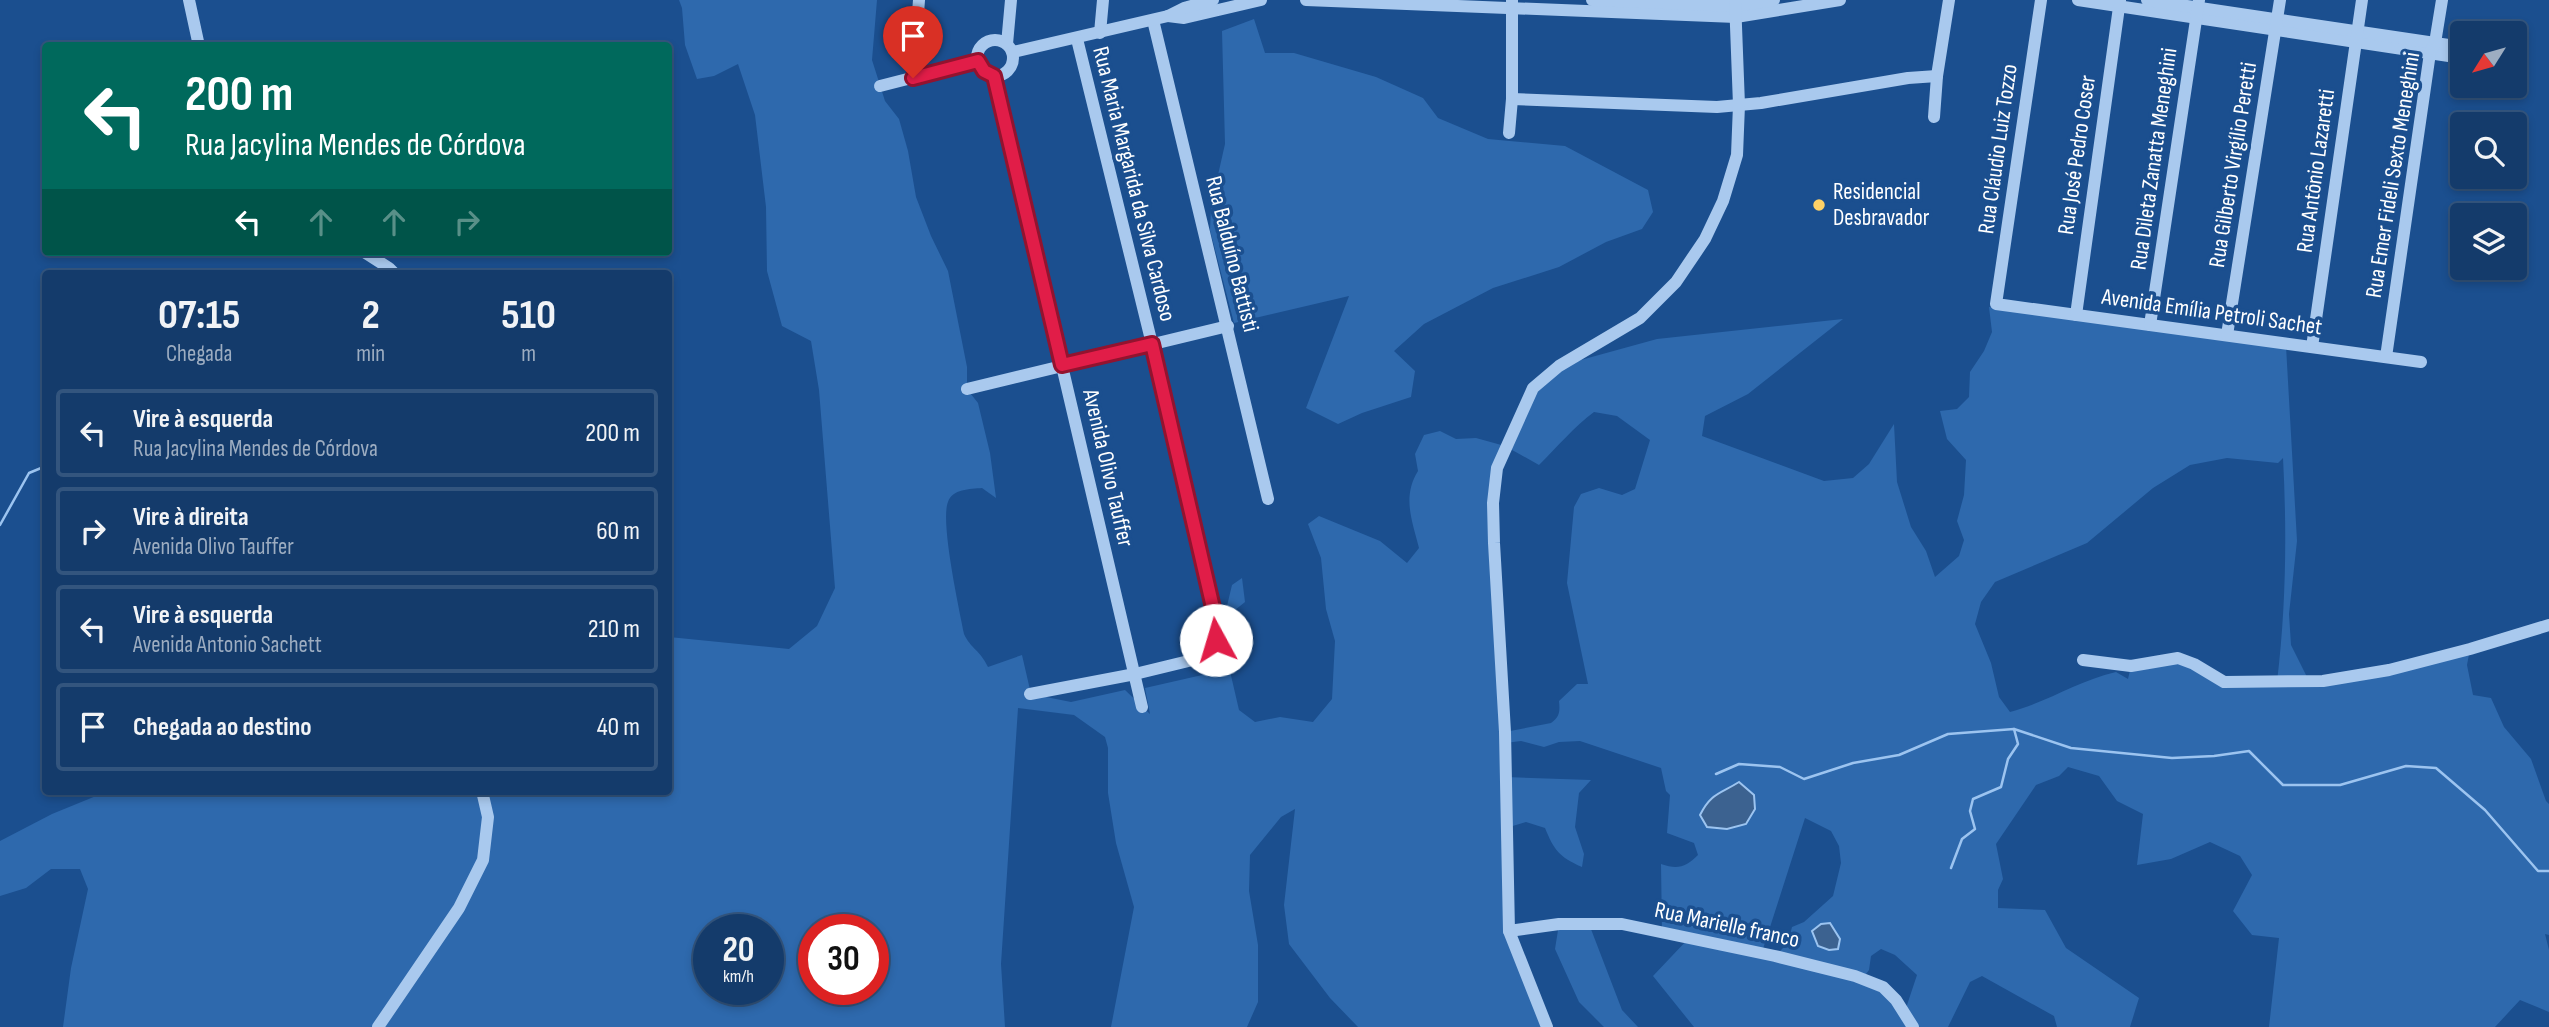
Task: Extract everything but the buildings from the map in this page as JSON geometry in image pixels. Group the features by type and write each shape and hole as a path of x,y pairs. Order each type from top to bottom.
{"street":[{"path":"189,0 198,42"},
{"path":"913,78 919,0"},
{"path":"1010,0 1010,48 1012,66 1007,72 994,76 984,71 978,61 978,54 986,42 993,40 1010,48 1077,39 1168,16 1213,0"},
{"path":"1100,33 1103,0"},
{"path":"1184,9 1261,0"},
{"path":"1306,0 1735,8 1840,0"},
{"path":"1592,0 1735,8 1774,0"},
{"path":"1934,117 1937,76 1949,7 1958,0"},
{"name":"Rua Cláudio Luiz Tozzo","path":"1996,304 2041,0"},
{"path":"2078,0 2198,9"},
{"path":"2147,0 2276,24 2433,48 2450,54"},
{"name":"Rua Gilberto Virgílio Peretti","path":"2227,335 2280,0"},
{"name":"Rua Antônio Lazaretti","path":"2312,347 2362,0"},
{"name":"Rua Emer Fideli Sexto Meneghini","path":"2386,357 2442,0"},
{"name":"Rua José Pedro Coser","path":"2076,315 2120,3"},
{"path":"1510,133 1512,4"},
{"path":"1547,1027 1509,931 1505,732 1494,543 1493,503 1497,468 1534,388 1559,366 1640,318 1676,282 1705,239 1723,201 1737,155 1740,105 1735,8"},
{"name":"Rua Dileta Zanatta Meneghini","path":"2150,325 2198,9"},
{"name":"Rua Balduíno Battisti","path":"1153,20 1268,499"},
{"name":"Rua Maria Margarida da Silva Cardoso","path":"1077,39 1217,625 1216,640 1205,657 1135,674"},
{"path":"2433,48 2450,47"},
{"path":"880,86 978,61"},
{"name":"Avenida Olivo Tauffer","path":"994,76 1142,707"},
{"path":"1512,99 1717,107 1937,76"},
{"path":"370,256 390,270"},
{"name":"Avenida Emília Petroli Sachet","path":"1996,304 2421,362"},
{"path":"967,389 1228,326"},
{"path":"2083,660 2132,666 2178,658 2224,681 2323,681 2389,670 2549,625"},
{"path":"1030,694 1135,674"},
{"path":"378,1027 459,908 483,860 488,817 483,795"},
{"name":"Rua Marielle franco","path":"1509,931 1559,924 1622,925 1793,960 1855,975 1883,987 1913,1027"}],"shaded area":[{"path":"679,0 877,0 872,60 885,101 899,119 916,197 948,271 967,367 967,389 978,403 990,453 996,498 982,488 962,490 950,498 946,512 951,565 964,634 988,667 1022,655 1031,694 1071,702 1125,690 1150,714 1145,688 1211,673 1232,585 1242,578 1245,602 1230,614 1223,641 1239,710 1255,722 1280,717 1313,722 1332,699 1335,641 1326,609 1321,558 1308,524 1319,516 1380,541 1407,563 1419,548 1409,499 1418,471 1415,454 1424,435 1440,431 1456,439 1476,438 1505,446 1533,388 1559,366 1657,339 1843,319 1748,394 1705,416 1702,436 1824,481 1853,478 1869,464 1894,424 1897,482 1911,527 1926,551 1935,577 1959,556 1964,540 1957,521 1964,495 1966,460 1947,439 1940,411 1957,409 1969,397 1970,372 1984,351 1992,332 1989,307 2286,346 2297,541 2289,614 2291,645 2309,681 2470,649 2467,665 2473,695 2491,698 2504,727 2531,759 2549,804 2549,935 2545,934 2549,950 2549,1012 2520,1000 2495,1027 2269,1027 2279,938 2252,935 2233,911 2252,875 2240,856 2210,842 2171,859 2137,865 2143,814 2117,801 2099,776 2068,767 2059,776 2036,785 1996,844 2003,879 1998,890 1998,908 2045,910 2066,948 2139,998 2130,1027 2057,1027 2054,1016 1982,976 1970,982 1948,1027 1694,1027 1653,976 1689,938 1662,932 1661,864 1681,866 1698,855 1694,843 1667,833 1670,795 1666,791 1661,768 1580,741 1559,742 1544,747 1521,741 1505,743 1506,777 1591,780 1579,793 1575,827 1584,854 1582,867 1558,852 1545,828 1526,822 1506,828 1509,931 1547,1027 1358,1027 1330,998 1289,944 1284,905 1295,809 1281,817 1250,855 1249,891 1258,945 1258,1002 1247,1027 1111,1027 1134,907 1116,843 1108,793 1108,748 1105,737 1074,715 1018,708 1001,964 1005,1027 63,1027 71,968 88,889 80,869 51,869 26,888 0,896 0,841 96,795 672,795 672,637 789,649 817,626 835,588 819,390 811,341 782,326 767,271 766,207 755,115 738,64 714,76 697,79 685,45","holes":["1594,412 1617,416 1650,440 1635,489 1622,495 1599,488 1581,494 1574,507 1567,583 1588,684 1577,684 1559,701 1559,714 1551,723 1505,732 1497,468 1505,446 1539,465","2227,458 2278,463 2283,458 2285,570 2277,682 2224,682 2178,658 2131,666 2128,679 2116,672 2010,712 1999,697 1991,663 1975,624 1981,602 1995,582 2087,543 2153,488 2190,465","1805,818 1831,831 1839,846 1841,863 1833,896 1804,922 1792,927 1788,943 1775,956 1762,952","1881,949 1895,955 1917,975 1904,1014 1883,987 1863,978 1869,970 1871,956"]},
{"path":"1254,19 1265,53 1294,53 1376,77 1423,98 1438,118 1488,139 1565,146 1648,190 1653,212 1642,229 1606,242 1559,267 1493,288 1424,324 1394,351 1415,371 1411,397 1338,424 1306,408 1349,296 1234,323 1210,230 1211,206 1225,144 1222,31"},
{"path":"1739,782 1754,795 1755,809 1746,824 1727,829 1707,827 1700,815 1708,802"},
{"path":"1830,923 1840,939 1838,949 1829,950 1818,946 1812,931 1821,924"},
{"path":"1559,924 1589,924 1622,1010 1638,1027 1604,1027 1579,1002 1555,949"}],"waterway":[{"path":"0,525 29,473 42,468"},
{"path":"1716,774 1739,764 1780,767 1804,779 1853,763 1899,755 1948,734 2014,729 2071,748 2172,758 2249,751 2283,785 2340,785 2406,766 2436,768 2485,810 2538,871 2549,871"},
{"path":"1951,868 1962,839 1975,829 1970,811 1973,799 2001,787 2008,759 2018,744 2014,729"}],"place":[{"name":"Residencial Desbravador","path":"1819,205"}],"route":[{"path":"913,78 978,61 984,71 994,76 1062,365 1152,344 1217,625 1216,640"}]}
